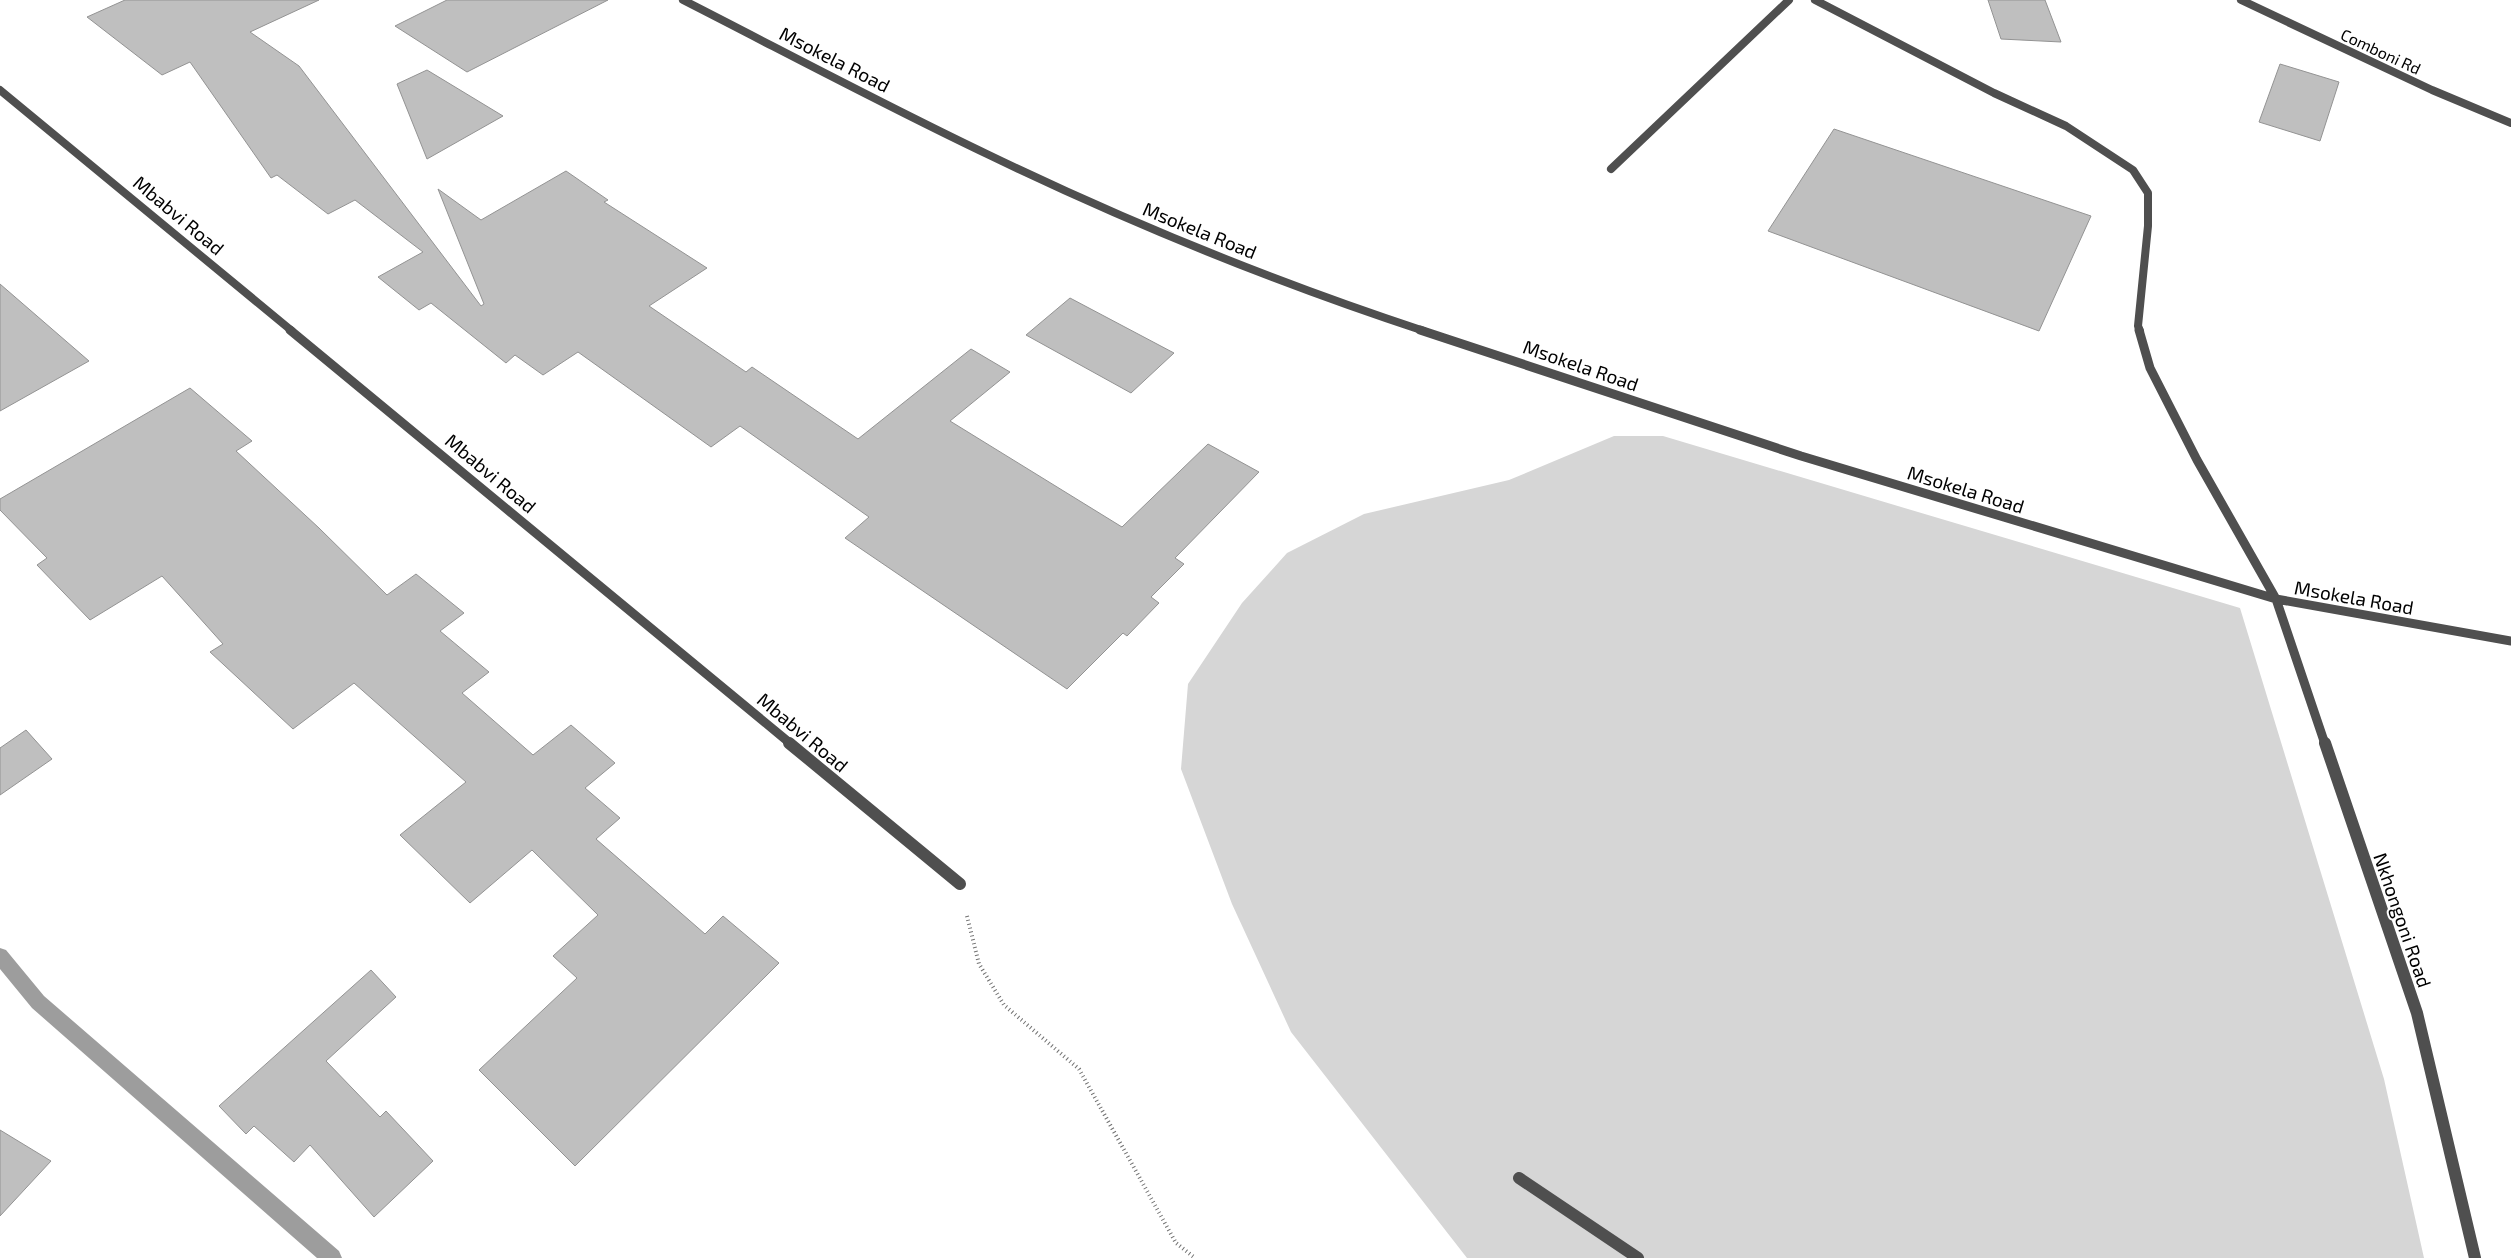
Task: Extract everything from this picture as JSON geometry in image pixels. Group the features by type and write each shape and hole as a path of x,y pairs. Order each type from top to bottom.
{"street":[{"name":"Msokela Road","path":"683,0 989,155 1159,232 1323,298 1801,456 2276,600 2511,641"},
{"path":"1611,169 1789,0"},
{"name":"Nkhongoni Road","path":"1815,0 1994,93 2066,126 2132,170 2148,193 2148,226 2138,326 2150,368 2276,600 2416,1013 2475,1258"},
{"name":"Comboni Rd","path":"2241,0 2432,90 2511,122"},
{"name":"Mbabvi Road","path":"0,90 960,884"},
{"path":"1519,1178 1638,1258"}],"path":[{"path":"960,884 979,964 1004,1005 1080,1069 1176,1243 1195,1258"}],"shaded area":[{"path":"1614,436 1663,436 2240,608 2384,1079 2424,1258 1467,1258 1291,1032 1232,904 1181,769 1188,684 1242,603 1287,553 1364,514 1509,480"}],"building":[{"path":"125,0 319,0 250,32 299,66 481,306 484,304 438,189 481,220 566,171 608,200 604,202 707,268 649,306 746,372 752,367 858,439 971,349 1010,372 950,421 1122,527 1208,444 1259,472 1175,558 1184,564 1151,597 1159,603 1127,636 1123,633 1067,689 845,538 869,517 740,426 711,447 578,352 543,375 515,355 506,363 431,303 419,310 378,277 423,252 355,200 328,214 277,175 271,178 190,62 162,75 87,17"},
{"path":"447,0 608,0 467,72 395,26"},
{"path":"1988,0 2045,0 2061,42 2001,39"},
{"path":"2280,64 2339,82 2320,141 2259,122"},
{"path":"427,70 503,116 427,159 397,84"},
{"path":"1834,129 2091,216 2039,331 1768,231"},
{"path":"0,284 89,361 0,411"},
{"path":"1070,298 1174,353 1131,393 1026,335"},
{"path":"190,388 252,441 236,451 319,528 387,595 416,574 464,613 440,631 489,672 462,693 533,755 571,725 615,763 585,788 620,818 596,839 705,934 723,916 779,963 575,1166 479,1070 577,978 553,956 598,915 532,850 470,903 400,835 466,782 354,683 293,729 210,652 223,644 162,576 90,620 37,565 47,558 0,510 0,499"},
{"path":"26,730 52,759 0,795 0,748"},
{"path":"371,970 396,997 326,1061 380,1117 386,1111 433,1161 374,1217 310,1145 294,1162 254,1126 246,1134 219,1106"},
{"path":"0,1130 51,1161 0,1216"}],"waterway":[{"path":"0,956 38,1002 332,1258"}]}
